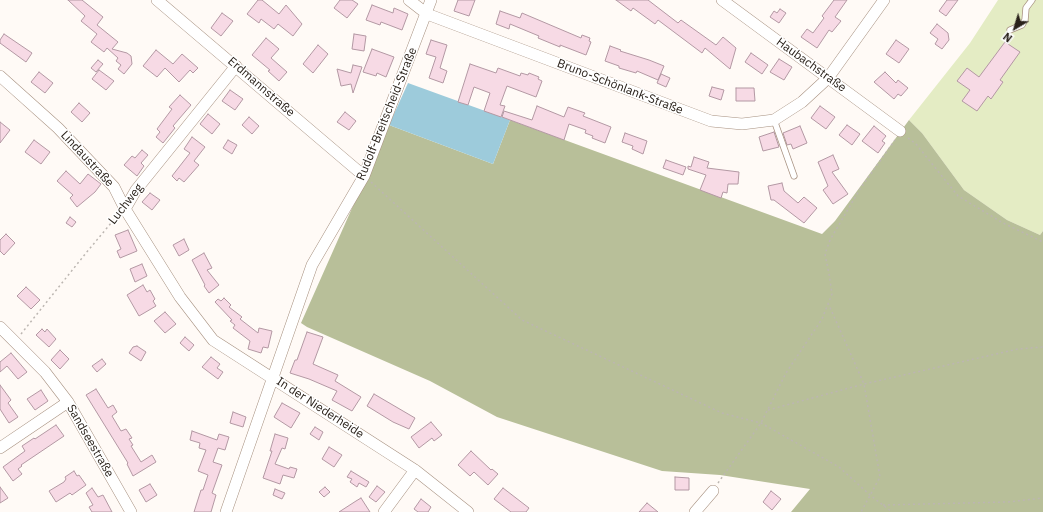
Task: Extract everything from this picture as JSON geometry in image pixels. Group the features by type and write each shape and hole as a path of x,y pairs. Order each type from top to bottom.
{"street":[{"name":"Erdmannstraße","path":"157,0 364,176"},
{"name":"Bruno-Schönlank-Straße","path":"409,0 426,14 711,121 742,124 774,120 802,102 828,78 884,0"},
{"name":"Rudolf-Breitscheid-Straße","path":"226,512 312,265 364,176 431,0"},
{"name":"Haubachstraße","path":"722,0 900,131"},
{"name":"Luchweg","path":"125,209 136,190 236,66"},
{"name":"Lindaustraße","path":"0,76 58,128 114,187 125,209 180,297"},
{"name":"In der Niederheide","path":"180,297 213,340 414,470 468,512"},
{"name":"Sandseestraße","path":"0,327 45,372 68,402 131,512"},
{"path":"0,448 68,402"},
{"path":"384,512 414,470"},
{"path":"695,512 713,491"}],"lane":[{"path":"1010,30 1022,25 1025,20 1026,8 1032,0"},
{"path":"774,120 794,176"}],"path":[{"path":"713,491 761,424 786,373 822,319 832,294 825,254 830,240 860,189 877,168 900,131 916,144 958,196 1002,223 1043,242"},
{"path":"364,176 522,320 722,413 761,424 839,467 870,495 892,512"},
{"name":"Luchweg","path":"15,341 86,253 125,209"},
{"path":"828,302 864,384 880,476 860,512"},
{"path":"768,410 864,384 1018,350 1043,347"},
{"path":"883,505 1008,502 1043,498"}],"green space":[{"path":"998,0 1043,0 1043,231 1040,235 1007,220 964,190 922,133 909,120 970,43"},
{"path":"510,120 822,234 835,221 909,120 922,133 964,190 1007,220 1040,235 1043,231 1043,512 791,512 810,489 720,475 662,471 497,417 430,381 301,323 389,125 493,164"}],"water":[{"path":"408,83 510,120 493,164 389,125"}],"building":[{"path":"68,0 82,0 103,17 97,25 118,42 112,49 127,53 131,56 132,64 124,74 118,69 121,65 116,61 118,58 107,48 104,52 91,42 97,34 81,21 85,16"},
{"path":"258,0 262,0 279,14 286,5 302,24 293,36 278,24 274,29 261,19 259,23 247,14"},
{"path":"340,0 352,0 358,4 347,18 334,8"},
{"path":"458,0 475,0 469,16 454,11"},
{"path":"616,0 648,0 678,23 681,20 716,45 723,37 736,48 730,69 705,48 702,53 658,20 655,24 633,8 631,11"},
{"path":"834,0 847,0 835,17 841,21 832,32 829,30 817,48 801,37 807,29 813,33 824,18 822,16"},
{"path":"947,0 958,0 946,16 939,11"},
{"path":"372,5 393,13 394,8 408,14 402,30 381,22 380,25 366,20"},
{"path":"780,9 786,13 779,23 770,17 774,11 777,13"},
{"path":"500,11 520,18 522,13 581,38 582,35 590,38 589,41 591,42 586,55 560,45 560,47 538,38 539,36 510,24 509,29 496,24"},
{"path":"222,13 233,21 221,36 211,28"},
{"path":"937,24 948,33 949,40 942,49 935,44 938,39 930,33"},
{"path":"4,34 32,53 26,62 0,43 0,40"},
{"path":"354,34 366,36 364,51 352,49"},
{"path":"266,38 279,49 271,58 287,72 279,81 268,71 270,70 252,55"},
{"path":"431,40 447,45 440,68 447,71 443,83 429,78 436,57 426,54"},
{"path":"896,40 909,49 899,63 886,54"},
{"path":"1005,42 1020,52 1000,80 1003,82 991,99 988,96 977,111 962,101 970,90 957,81 967,68 979,77"},
{"path":"318,45 328,54 313,73 303,64"},
{"path":"610,46 621,50 620,51 664,66 658,80 637,71 636,73 619,68 619,66 605,61"},
{"path":"372,49 394,57 386,77 377,73 376,76 363,72"},
{"path":"156,50 173,64 182,54 198,68 193,73 190,70 179,82 165,68 157,77 143,66"},
{"path":"751,53 768,65 762,74 745,62"},
{"path":"779,59 792,67 784,80 770,72"},
{"path":"98,60 103,64 96,72 91,68"},
{"path":"470,64 496,73 498,68 520,76 521,73 528,75 529,73 539,77 538,79 542,81 536,97 507,86 500,105 505,106 501,117 484,111 490,93 474,87 468,105 458,102"},
{"path":"353,65 362,67 353,93 351,84 341,86 337,69 351,73"},
{"path":"99,70 114,81 106,90 92,79"},
{"path":"39,72 53,83 45,93 31,82"},
{"path":"885,72 896,83 898,80 908,88 901,96 898,94 894,99 874,82"},
{"path":"661,74 670,78 666,87 657,83"},
{"path":"712,87 724,90 721,100 709,96"},
{"path":"736,88 754,88 755,101 736,101"},
{"path":"230,90 243,99 235,110 222,101"},
{"path":"180,95 191,105 173,126 175,128 163,143 156,137 160,132 157,129 172,109 169,107"},
{"path":"79,103 90,113 82,122 71,112"},
{"path":"537,106 564,117 568,107 585,113 583,116 611,127 605,143 592,138 593,136 585,133 586,130 569,124 564,140 502,117 504,111 532,120"},
{"path":"820,106 835,117 826,129 811,118"},
{"path":"345,112 356,121 349,130 337,122"},
{"path":"208,114 220,124 212,134 200,124"},
{"path":"249,117 259,126 252,134 242,125"},
{"path":"0,122 10,130 0,143"},
{"path":"847,125 860,134 852,145 839,135"},
{"path":"800,126 807,143 793,149 791,144 787,145 783,133"},
{"path":"874,126 886,136 882,141 885,143 878,153 862,141"},
{"path":"774,132 779,147 763,151 759,137"},
{"path":"625,133 647,141 643,154 632,149 633,146 622,142"},
{"path":"192,137 205,147 194,161 199,165 184,182 179,178 177,181 172,176 190,153 184,149"},
{"path":"34,140 50,152 41,164 25,152"},
{"path":"228,140 237,145 232,154 223,148"},
{"path":"142,150 148,155 141,163 144,166 137,176 124,165 132,156 135,158"},
{"path":"833,155 839,169 832,172 848,194 833,204 823,190 828,186 818,162"},
{"path":"694,157 709,162 707,168 739,172 738,184 728,184 727,193 723,192 721,198 700,190 706,175 688,169 688,166 691,167"},
{"path":"666,160 686,167 683,175 663,168"},
{"path":"66,171 80,184 88,174 101,184 95,192 77,207 70,198 73,195 57,181"},
{"path":"782,183 784,191 798,203 804,197 817,208 804,223 774,200 771,200 768,186"},
{"path":"150,193 160,200 152,210 142,202"},
{"path":"70,217 76,222 72,227 66,223"},
{"path":"128,230 137,251 120,258 117,251 121,249 115,235"},
{"path":"6,234 15,243 4,255 0,251 0,240"},
{"path":"184,239 189,250 179,256 173,245"},
{"path":"204,253 212,268 207,270 219,285 209,293 204,286 205,285 192,260"},
{"path":"142,264 147,276 135,282 130,269"},
{"path":"143,285 147,292 150,290 155,299 153,301 156,306 139,316 127,295"},
{"path":"26,287 40,300 31,309 17,296"},
{"path":"224,298 231,305 229,307 242,317 240,319 258,333 259,328 272,331 268,348 263,347 261,353 248,349 250,341 233,328 235,325 230,321 232,320 215,302 218,299 221,301"},
{"path":"165,312 176,324 165,333 154,321"},
{"path":"42,329 45,332 47,329 56,339 49,347 36,335"},
{"path":"307,332 323,337 313,364 338,375 335,381 361,397 352,411 332,400 337,391 290,373 295,360 297,360"},
{"path":"185,337 194,345 189,351 180,343"},
{"path":"137,346 146,352 141,361 129,353 133,347"},
{"path":"60,350 69,359 60,369 51,360"},
{"path":"11,353 27,372 18,379 7,366 0,372 0,362"},
{"path":"211,357 220,364 217,368 223,372 218,379 202,367"},
{"path":"102,359 106,364 97,372 92,366"},
{"path":"0,385 11,400 8,403 18,417 9,423 0,409"},
{"path":"96,389 108,408 113,405 117,412 112,416 121,431 126,429 132,438 129,439 133,445 131,446 141,462 152,455 156,462 133,476 127,464 128,463 86,395"},
{"path":"41,390 48,401 35,410 27,399"},
{"path":"374,394 415,418 409,429 393,422 367,406"},
{"path":"282,403 300,413 291,428 274,417"},
{"path":"233,412 246,417 243,427 230,423"},
{"path":"431,422 442,435 434,441 432,438 419,448 411,437"},
{"path":"56,425 64,436 21,465 22,466 18,469 22,474 13,481 3,467 25,451 22,446"},
{"path":"315,427 323,432 319,440 310,434"},
{"path":"192,431 217,440 219,434 229,437 225,450 218,448 213,462 222,465 212,493 216,495 211,512 194,512 201,490 203,490 208,475 198,471 206,450 199,448 200,443 190,440"},
{"path":"275,434 288,438 285,449 282,448 275,464 289,469 290,467 297,469 294,478 283,475 280,484 263,478 272,451 270,451"},
{"path":"329,447 342,455 334,467 322,459"},
{"path":"471,451 491,470 492,469 498,474 488,485 474,472 470,476 458,465"},
{"path":"74,471 86,485 72,495 70,493 56,502 49,491 64,482 66,479 65,477"},
{"path":"351,471 369,482 366,487 359,483 357,487 350,482 352,479 347,477"},
{"path":"675,477 689,478 689,490 675,490"},
{"path":"150,484 157,495 146,502 139,490"},
{"path":"377,486 385,492 376,502 369,497"},
{"path":"0,487 8,498 0,503"},
{"path":"325,487 330,492 324,497 319,492"},
{"path":"92,488 98,497 103,495 112,512 92,512 89,507 93,505 86,493"},
{"path":"503,488 529,508 526,512 511,512 494,499"},
{"path":"275,489 285,493 282,499 273,495"},
{"path":"771,491 781,499 772,510 763,502"},
{"path":"361,498 370,512 339,512 356,501"},
{"path":"421,499 431,507 428,512 418,512 414,509"},
{"path":"647,503 658,512 639,512"}]}
